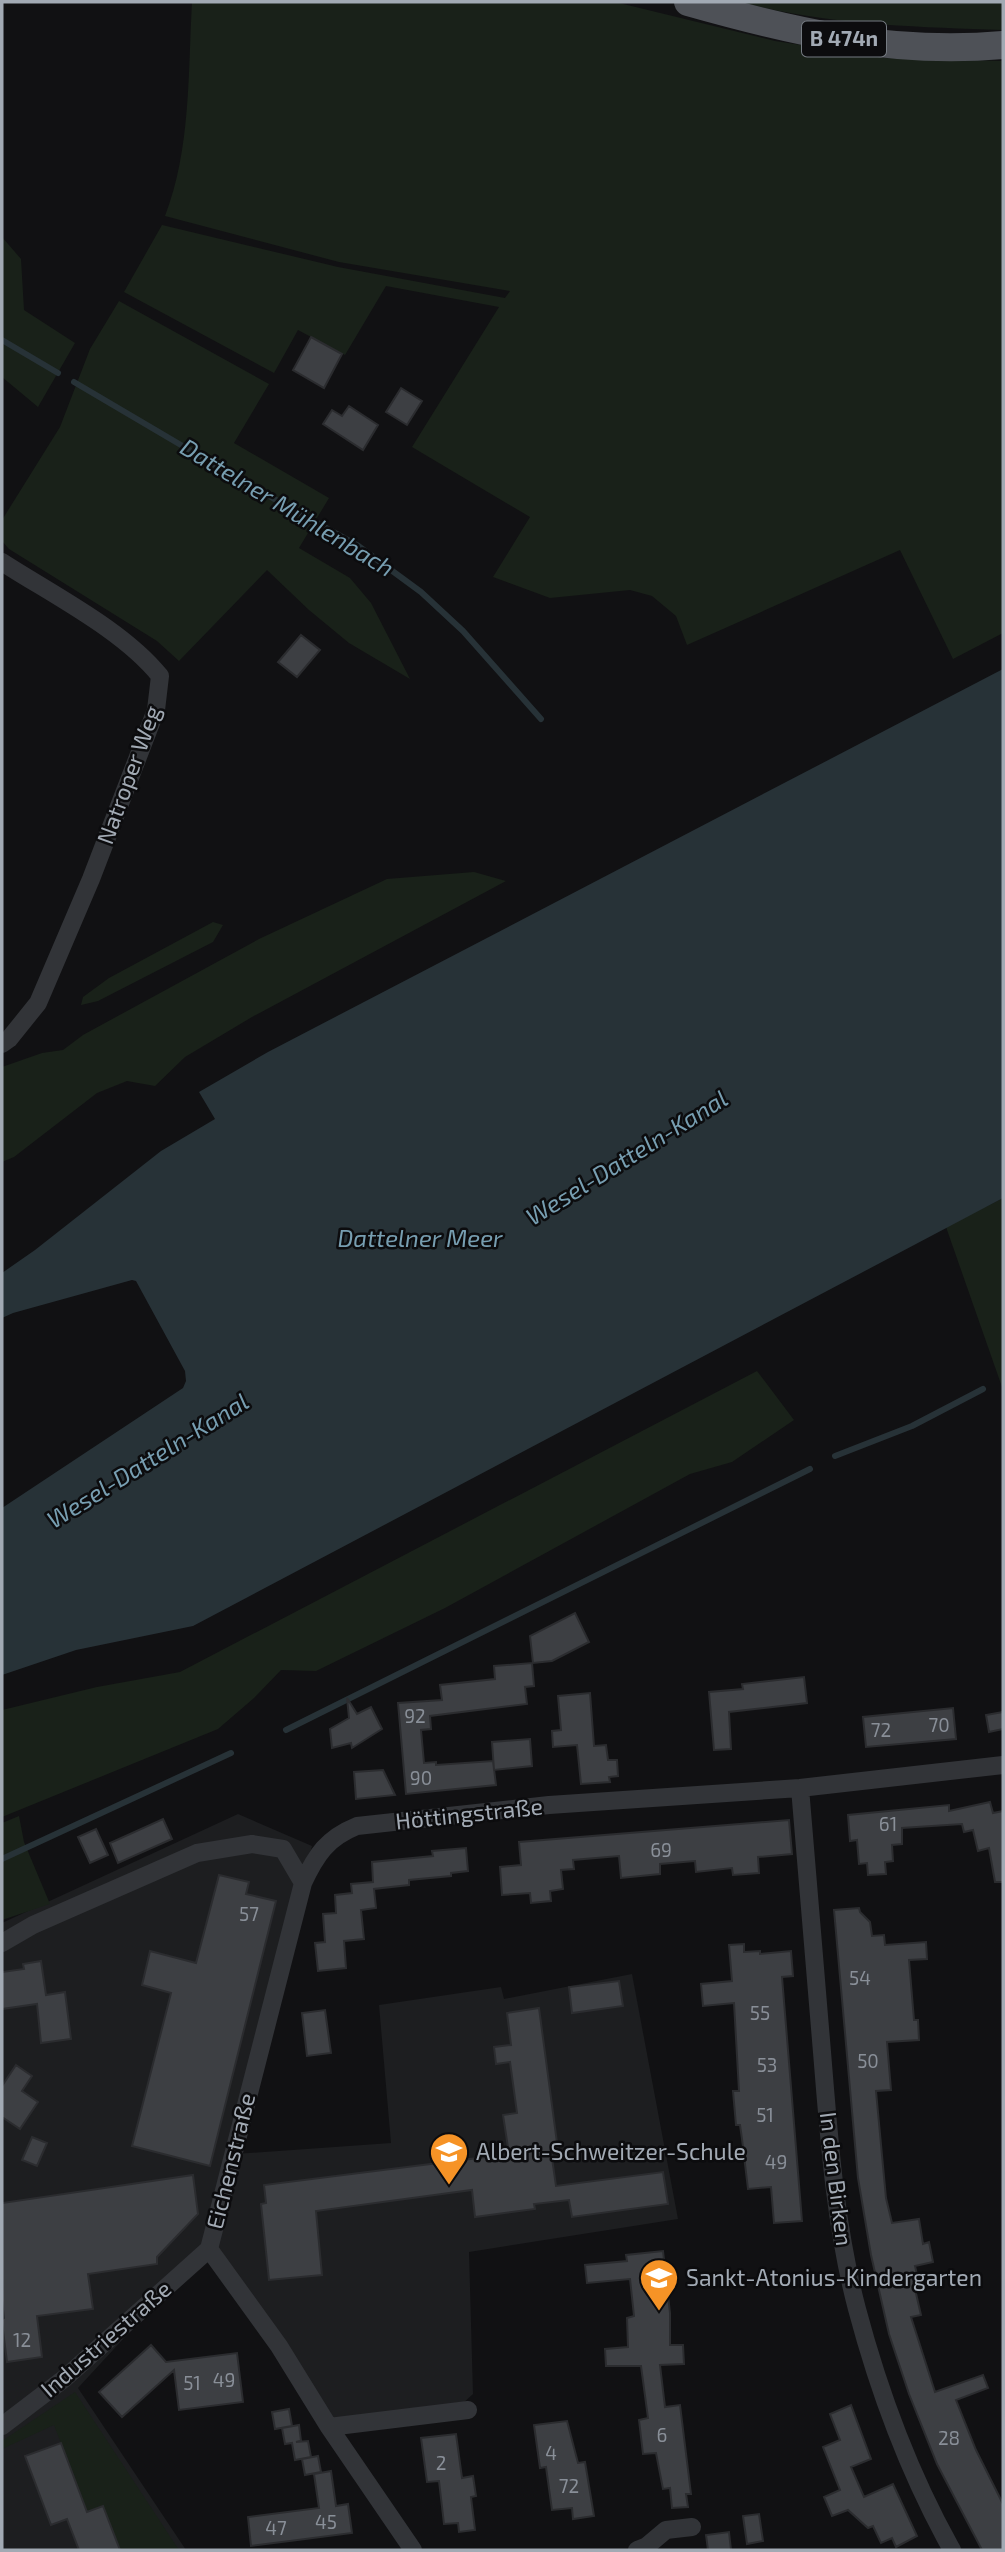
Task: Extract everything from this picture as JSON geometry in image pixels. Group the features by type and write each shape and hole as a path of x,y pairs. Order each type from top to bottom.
{"main road":[{"name":"B 474n","path":"688,2 771,26 859,42 922,47 1003,45"}],"street":[{"name":"Natroper Weg","path":"2,562 110,631 145,657 160,677 156,710 91,879 38,1003 2,1044"},
{"name":"Höttingstraße","path":"303,1883 315,1857 338,1834 357,1826 548,1805 800,1788 1003,1765"},
{"name":"In den Birken","path":"800,1788 829,2139 845,2250 857,2309 894,2424 920,2486 952,2550"},
{"path":"2,1942 33,1925 197,1853 252,1844 283,1849 303,1883"},
{"name":"Eichenstraße","path":"303,1883 209,2249 279,2346 329,2427 413,2550"},
{"name":"Industriestraße","path":"2,2426 65,2378 209,2249"},
{"path":"329,2427 468,2410"},
{"path":"637,2550 647,2546 666,2530 692,2527"}],"shaded area":[{"path":"192,2 615,2 775,41 886,58 1003,61 1003,633 953,659 900,550 687,645 676,616 652,596 630,590 550,598 493,577 530,517 412,447 499,307 386,286 345,355 298,330 274,373 124,292 162,225 338,267 505,298 510,291 339,262 165,216 180,164 184,138"},
{"path":"741,2 1003,2 1003,30 838,20"},
{"path":"2,237 21,259 24,310 75,343 38,407 2,377"},
{"path":"119,301 269,384 234,443 329,498 299,548 350,578 371,603 410,679 349,643 267,570 179,661 157,641 9,549 2,541 2,520 60,427 90,349"},
{"path":"474,872 506,881 252,1017 185,1057 155,1086 127,1081 97,1093 14,1157 2,1162 2,1067 42,1053 63,1050 83,1035 259,939 387,879"},
{"path":"213,922 223,925 213,942 98,1001 81,1005 83,997 109,978"},
{"path":"1003,1198 1003,1386 1002,1387 946,1227"},
{"path":"757,1371 794,1420 732,1462 690,1474 445,1608 316,1671 281,1670 218,1729 2,1817 2,1710 97,1687 180,1672"},
{"path":"238,1814 312,1846 206,2249 78,2388 186,2550 2,2550 2,1923"},
{"path":"19,1816 24,1842 50,1904 2,1920 2,1823"},
{"name":"Albert-Schweitzer-Schule","path":"632,1974 678,2219 469,2252 473,2394 460,2406 330,2423 210,2249 235,2154 391,2143 379,2005 501,1987 504,1999"},
{"path":"75,2392 179,2550 120,2550 103,2506 87,2512 54,2425 2,2449 2,2441"}],"water":[{"name":"Dattelner Meer","path":"1003,669 1003,1198 193,1626 76,1650 2,1675 2,1508 183,1388 186,1381 185,1371 136,1281 2,1318 2,1273 161,1151 215,1119 199,1092 268,1052"}],"building":[{"path":"311,337 342,354 324,388 293,370"},
{"path":"401,388 422,401 407,425 386,412"},
{"path":"349,406 378,425 363,450 323,424 332,410 342,416"},
{"path":"301,635 320,650 297,677 278,662"},
{"path":"575,1613 589,1642 552,1661 533,1663 530,1636"},
{"path":"532,1663 534,1686 525,1687 527,1704 430,1716 431,1729 421,1730 424,1763 436,1762 436,1765 493,1761 496,1785 406,1794 398,1703 442,1700 440,1685 495,1679 494,1666"},
{"path":"804,1677 807,1703 729,1712 731,1749 714,1750 709,1692 743,1689 742,1684"},
{"path":"590,1693 594,1746 606,1745 608,1760 617,1760 618,1776 609,1777 610,1782 581,1784 577,1745 553,1747 552,1731 561,1730 558,1696"},
{"path":"347,1698 357,1714 371,1707 382,1729 352,1748 351,1743 332,1748 330,1729 349,1718"},
{"path":"953,1708 956,1739 866,1747 863,1717"},
{"path":"1003,1712 1003,1729 989,1732 986,1715"},
{"path":"530,1739 532,1766 494,1770 492,1742"},
{"path":"383,1770 395,1795 356,1799 354,1772"},
{"path":"990,1802 993,1813 1003,1811 1003,1882 995,1882 989,1848 978,1851 973,1830 964,1832 962,1824 902,1828 902,1844 892,1845 893,1861 885,1862 886,1874 868,1875 867,1863 859,1864 857,1840 850,1841 848,1815 949,1805 949,1811"},
{"path":"163,1819 172,1839 118,1863 110,1843"},
{"path":"789,1820 792,1854 758,1857 759,1873 733,1875 732,1868 696,1872 695,1861 660,1864 660,1874 621,1878 619,1856 573,1860 574,1869 561,1870 563,1889 550,1891 551,1901 531,1903 530,1893 502,1895 500,1867 521,1865 519,1842"},
{"path":"96,1829 108,1855 90,1863 78,1837"},
{"path":"466,1848 468,1871 451,1873 451,1876 409,1880 409,1885 374,1889 376,1908 361,1910 364,1939 344,1941 346,1968 318,1971 315,1943 325,1942 323,1914 336,1913 335,1895 352,1893 351,1884 373,1882 372,1862 433,1856 432,1851"},
{"path":"219,1875 249,1882 246,1894 276,1901 210,2166 132,2146 171,1993 142,1985 150,1951 196,1963"},
{"path":"859,1908 870,1922 872,1936 884,1935 885,1945 926,1942 927,1959 909,1960 914,2020 918,2020 919,2040 887,2042 891,2090 876,2091 886,2198 892,2223 919,2219 923,2244 929,2242 933,2262 915,2266 920,2288 915,2289 921,2315 911,2317 935,2392 983,2375 988,2388 956,2400 976,2450 1003,2504 1003,2550 982,2550 937,2464 889,2334 871,2255 858,2178 834,1910"},
{"path":"744,1944 744,1952 760,1951 760,1954 791,1951 793,1976 782,1977 802,2221 774,2223 771,2187 748,2189 740,2125 736,2125 733,2091 739,2091 734,2003 703,2006 701,1984 732,1981 729,1945"},
{"path":"41,1961 46,1995 65,1992 71,2039 41,2043 37,2004 2,2009 2,1972 24,1969 23,1964"},
{"path":"619,1981 623,2006 572,2013 569,1987"},
{"path":"539,2008 558,2150 551,2151 556,2186 663,2172 668,2204 572,2217 569,2200 534,2204 535,2209 475,2217 472,2190 316,2211 322,2275 269,2280 261,2204 266,2203 264,2185 509,2154 503,2115 517,2113 510,2062 496,2064 494,2047 511,2045 507,2013"},
{"path":"325,2010 331,2053 307,2056 302,2013"},
{"path":"16,2065 32,2076 22,2091 38,2102 20,2129 2,2117 2,2086"},
{"path":"32,2137 47,2143 37,2166 22,2160"},
{"path":"193,2175 198,2214 157,2257 157,2264 88,2274 93,2309 37,2316 42,2357 7,2362 2,2323 2,2203"},
{"path":"663,2251 670,2313 670,2345 683,2345 684,2364 660,2365 665,2407 680,2405 691,2494 686,2494 688,2507 672,2508 670,2488 663,2489 656,2453 643,2454 639,2420 648,2418 641,2366 606,2366 605,2349 628,2347 627,2318 634,2316 630,2279 587,2283 585,2265 627,2261 626,2255"},
{"path":"151,2345 166,2362 237,2353 243,2402 179,2410 174,2370 122,2417 99,2392"},
{"path":"851,2405 871,2459 851,2467 864,2497 893,2484 917,2536 896,2547 892,2538 881,2543 873,2526 868,2528 848,2510 832,2516 824,2497 840,2490 823,2447 840,2440 830,2414"},
{"path":"289,2409 292,2426 275,2429 272,2412"},
{"path":"567,2421 578,2463 585,2462 594,2516 573,2519 572,2508 552,2510 546,2467 540,2468 534,2425"},
{"path":"299,2425 301,2441 296,2442 308,2441 311,2457 295,2460 292,2443 285,2444 282,2428"},
{"path":"456,2434 462,2478 473,2476 476,2496 471,2497 475,2530 459,2532 458,2523 444,2524 439,2481 427,2482 421,2438"},
{"path":"61,2443 87,2512 103,2506 120,2550 79,2550 67,2519 51,2525 25,2456"},
{"path":"318,2456 321,2472 305,2475 302,2459"},
{"path":"331,2471 336,2506 348,2504 352,2533 251,2546 248,2517 319,2508 314,2474"},
{"path":"759,2514 763,2541 747,2544 743,2516"},
{"path":"729,2532 731,2550 708,2550 706,2535"}],"waterway":[{"name":"Dattelner Mühlenbach","path":"2,340 58,373"},
{"name":"Dattelner Mühlenbach","path":"74,382 357,545 421,592 463,631 541,719"},
{"path":"835,1456 912,1426 983,1389"},
{"path":"286,1730 810,1469"},
{"path":"2,1859 231,1753"}],"place":[{"name":"Albert-Schweitzer-Schule","path":"449,2186"},
{"name":"Sankt-Atonius-Kindergarten","path":"659,2312"}],"water label":[{"name":"Wesel-Datteln-Kanal","path":"627,1158"},
{"name":"Wesel-Datteln-Kanal","path":"148,1461"}]}
